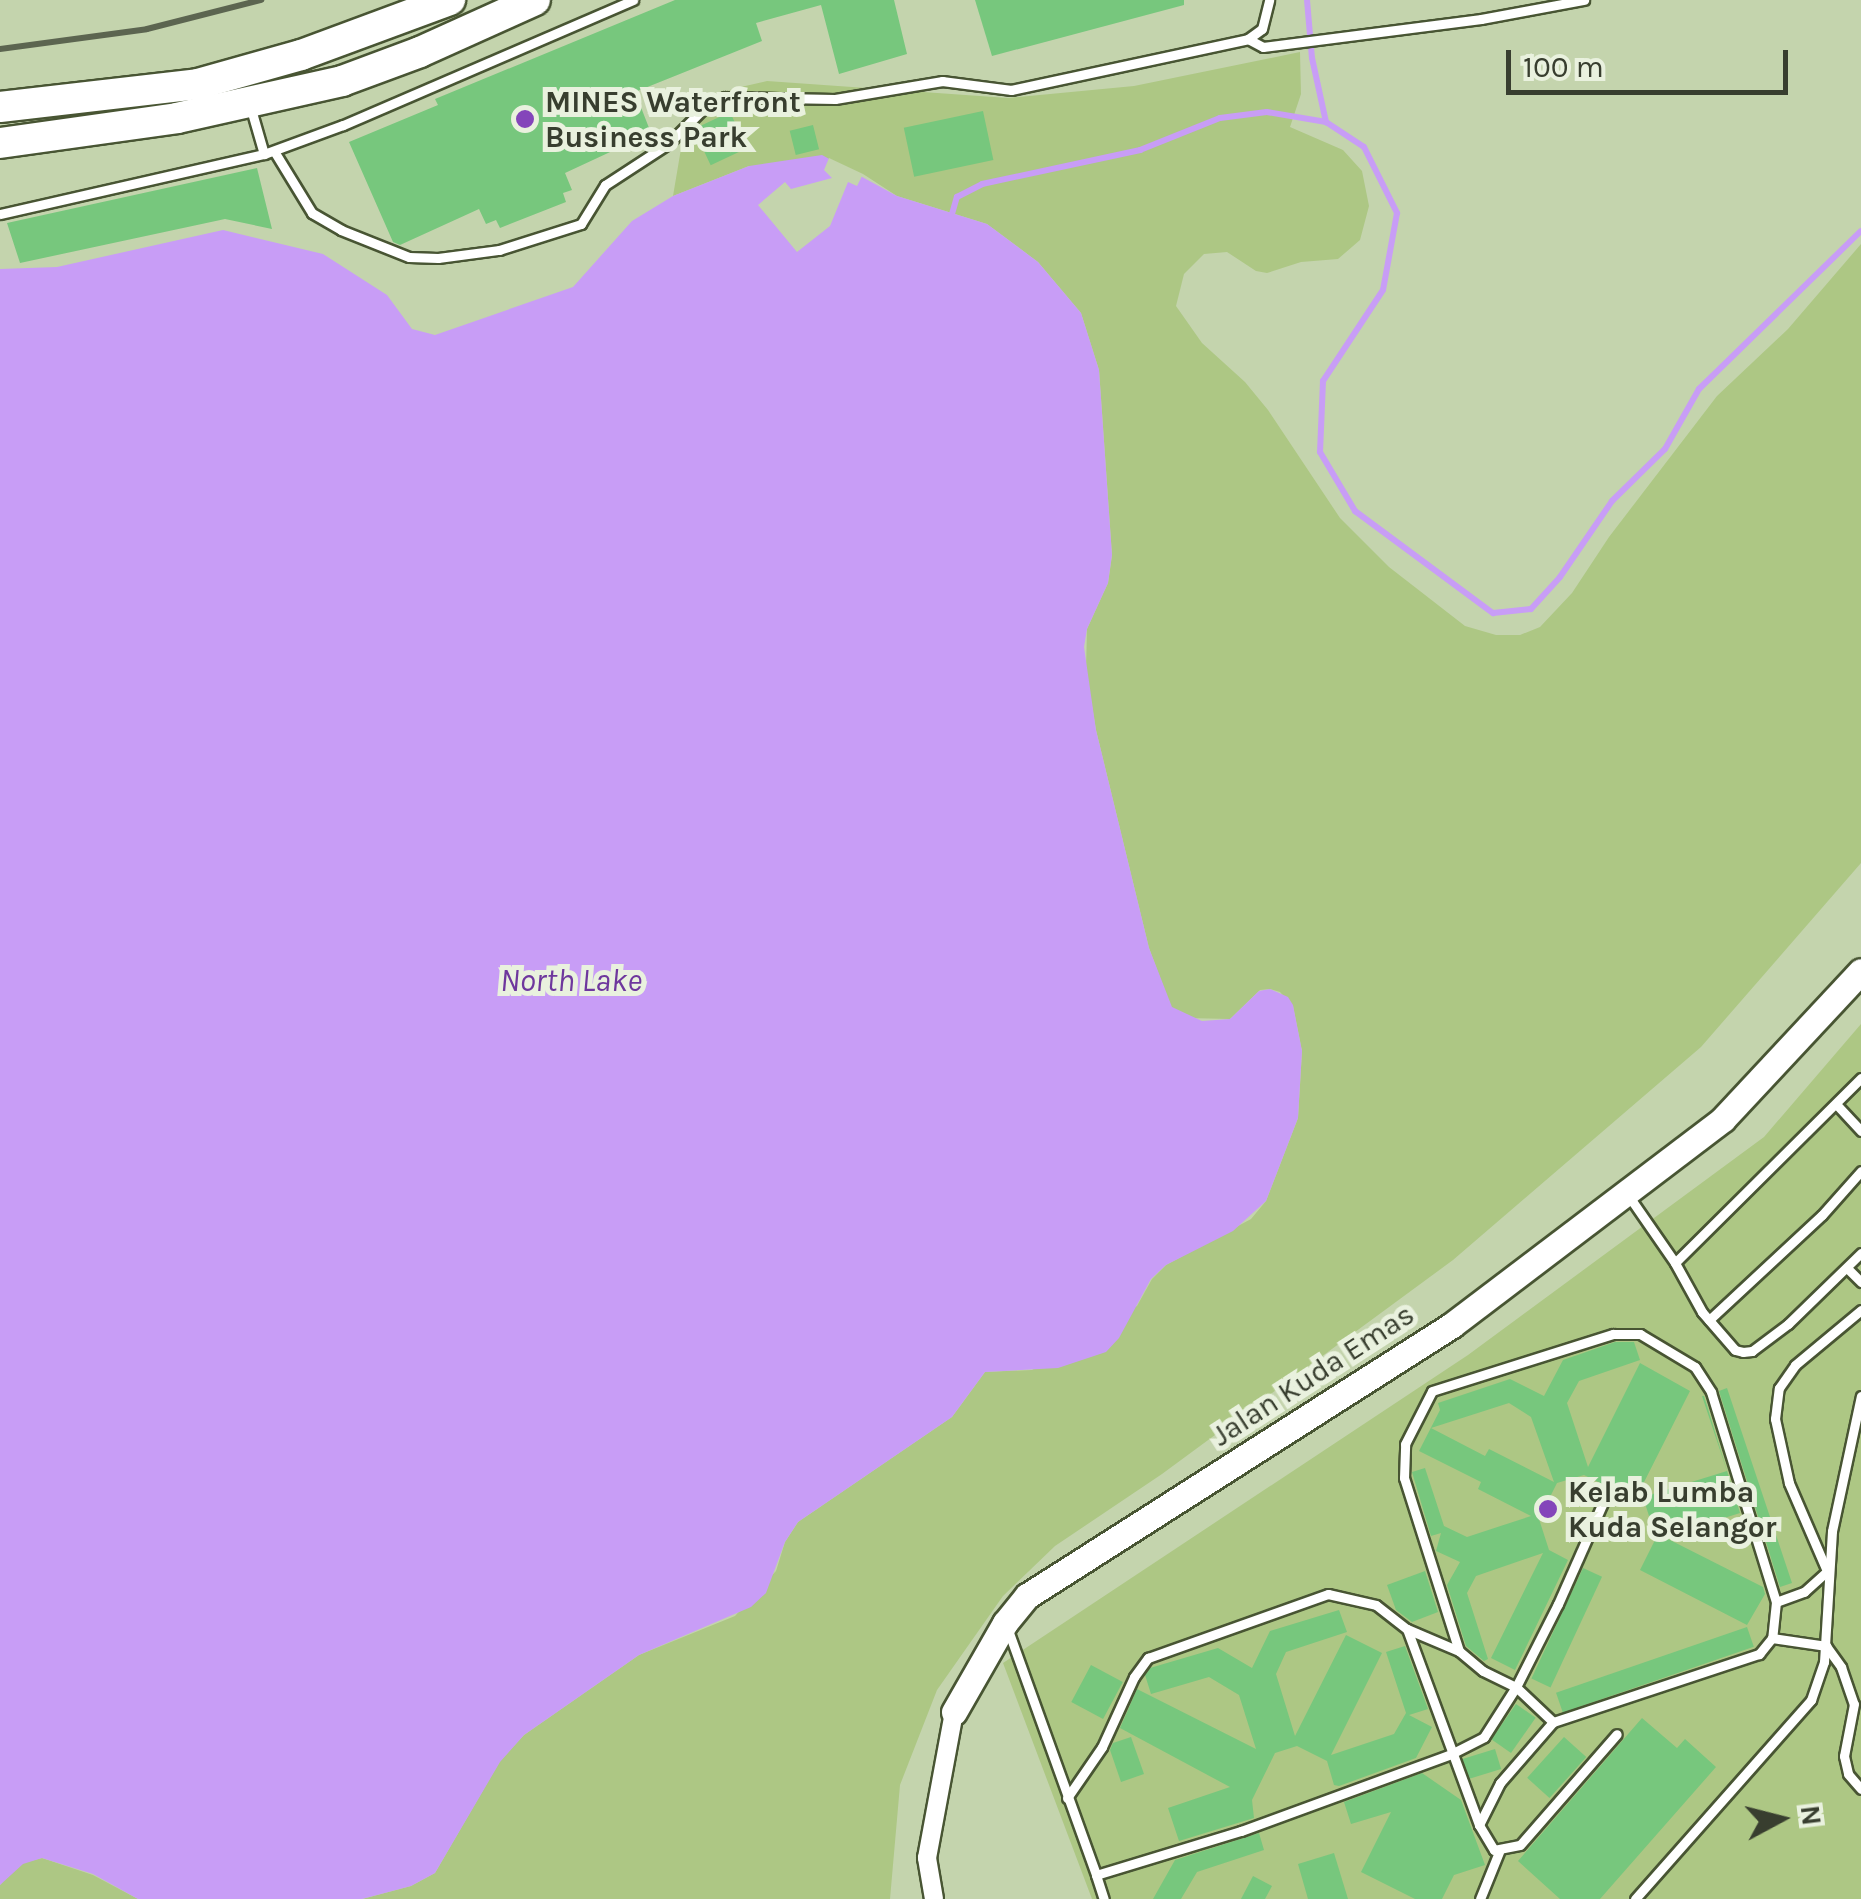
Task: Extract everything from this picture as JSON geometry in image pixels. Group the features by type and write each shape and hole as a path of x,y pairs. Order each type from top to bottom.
{"highway":[{"path":"0,107 198,84 301,56 450,0"},
{"path":"0,142 104,131 249,102 360,74 535,0"}],"street":[{"name":"Jalan Kuda Emas","path":"934,1899 928,1858 954,1712 1004,1623 1027,1596 1452,1325 1722,1119 1861,972"}],"lane":[{"path":"0,214 269,152 343,126 633,0"},
{"path":"249,102 269,152 312,213 409,257 438,258 536,241 580,224 605,185 668,144 707,105 725,97 835,99 942,81 1010,90 1248,39 1262,30 1268,0"},
{"path":"1248,39 1262,47 1482,19 1584,0"},
{"path":"1674,1263 1861,1078"},
{"path":"1836,1104 1861,1131"},
{"path":"1709,1320 1822,1216 1861,1171"},
{"path":"1626,1192 1709,1320 1735,1350 1752,1351 1788,1324 1861,1254"},
{"path":"1847,1268 1861,1282"},
{"path":"1827,1571 1790,1483 1776,1419 1779,1388 1795,1365 1861,1310"},
{"path":"1460,1650 1404,1478 1405,1444 1432,1391 1613,1334 1640,1334 1694,1366 1710,1392 1776,1602 1772,1638 1759,1654 1553,1722 1500,1784 1479,1825"},
{"path":"1635,1899 1810,1700 1826,1646 1827,1571 1843,1470 1861,1396"},
{"path":"1096,1875 1241,1831 1451,1754 1484,1737 1516,1687 1605,1498"},
{"path":"1776,1602 1804,1592 1827,1571"},
{"path":"1067,1798 1102,1747 1134,1676 1148,1658 1328,1594 1376,1605 1407,1629 1460,1650 1483,1671 1516,1687 1553,1722"},
{"path":"1004,1623 1104,1899"},
{"path":"1407,1629 1489,1847 1499,1852 1520,1845 1617,1734"},
{"path":"1772,1638 1826,1646 1849,1682 1854,1704 1844,1756 1848,1774 1861,1790"},
{"path":"1480,1899 1499,1852"}],"green space":[{"path":"1300,52 1301,94 1290,127 1343,150 1362,171 1369,206 1360,240 1338,259 1301,262 1267,273 1256,271 1227,252 1204,254 1184,274 1176,306 1202,343 1245,382 1268,410 1340,518 1389,567 1465,626 1496,635 1520,635 1540,627 1572,593 1609,537 1717,396 1788,329 1861,244 1861,863 1701,1047 1453,1260 1162,1474 1055,1546 1003,1596 937,1690 900,1785 890,1899 362,1899 411,1886 435,1873 500,1761 524,1735 639,1655 735,1616 776,1571 785,1542 798,1522 952,1417 985,1372 1032,1370 1137,1306 1152,1279 1166,1265 1251,1219 1266,1201 1298,1118 1302,1051 1293,1006 1280,992 1260,990 1230,1019 1187,1018 1171,1007 1149,948 1096,730 1086,670 1087,629 1108,583 1112,555 1099,370 1081,313 1038,262 987,224 897,196 863,174 749,166 673,196 684,131 700,106 732,89 767,81 1008,98 1134,86"},
{"name":"Kelab Lumba Kuda Selangor","path":"1861,1024 1861,1899 1092,1899 1003,1663 1468,1355 1764,1137"},
{"path":"42,1858 93,1875 138,1899 0,1899 0,1885 5,1879 23,1863"}],"water":[{"name":"North Lake","path":"822,155 897,196 987,224 1038,262 1081,313 1099,370 1112,555 1108,583 1087,629 1084,647 1096,730 1149,948 1172,1007 1202,1021 1230,1019 1259,991 1270,989 1288,997 1293,1005 1302,1051 1298,1118 1266,1201 1233,1231 1166,1265 1151,1279 1119,1338 1106,1352 1058,1368 985,1372 952,1417 798,1522 785,1542 766,1593 751,1607 639,1655 524,1735 500,1762 435,1873 411,1886 362,1899 138,1899 93,1874 42,1858 23,1864 0,1885 0,269 57,267 223,230 323,254 387,295 412,329 435,335 573,287 632,221 673,196 749,166"}],"pier":[{"path":"829,158 863,174 857,186 848,182 830,226 797,252 758,205 785,182 791,189 832,178 824,170"}],"building":[{"name":"MINES Waterfront Business Park","path":"675,0 894,0 907,54 839,74 821,5 756,23 762,41 635,92 651,133 565,173 572,190 563,193 566,202 500,228 496,220 486,224 479,209 400,245 393,242 349,142 438,105 435,99"},
{"path":"975,0 1184,0 1184,5 992,56"},
{"path":"983,111 993,160 914,177 904,128"},
{"path":"730,112 747,148 711,165 694,129"},
{"path":"813,125 819,149 796,155 790,131"},
{"path":"257,168 272,229 225,219 20,263 7,223"},
{"path":"1615,1342 1634,1342 1640,1360 1579,1381 1567,1403 1588,1467 1640,1363 1690,1391 1635,1500 1584,1475 1557,1483 1539,1519 1549,1550 1568,1560 1515,1670 1491,1658 1543,1553 1476,1576 1467,1593 1488,1659 1484,1661 1466,1646 1447,1585 1460,1562 1436,1551 1441,1533 1431,1536 1412,1472 1425,1468 1444,1526 1467,1537 1531,1516 1478,1489 1481,1482 1419,1451 1440,1410 1438,1403 1510,1379 1544,1396 1563,1360","holes":["1509,1403 1531,1417 1554,1482 1489,1449 1485,1456 1431,1428"]},
{"path":"1727,1388 1792,1583 1780,1587 1719,1391"},
{"path":"1704,1396 1740,1513 1664,1537 1763,1587 1765,1594 1747,1625 1640,1570 1656,1538 1643,1497 1727,1471"},
{"path":"1583,1568 1602,1577 1550,1687 1531,1679"},
{"path":"1425,1571 1438,1612 1412,1622 1396,1610 1387,1585"},
{"path":"1339,1610 1347,1632 1286,1652 1276,1674 1295,1736 1346,1635 1382,1653 1331,1755 1394,1734 1406,1713 1386,1652 1405,1646 1428,1709 1409,1715 1432,1727 1416,1758 1339,1786 1334,1785 1327,1761 1297,1746 1275,1753 1252,1800 1254,1818 1179,1841 1168,1808 1230,1787 1120,1728 1137,1689 1256,1749 1239,1695 1209,1677 1151,1694 1145,1675 1150,1668 1218,1648 1252,1668 1270,1631"},
{"path":"1747,1627 1754,1647 1563,1713 1556,1693"},
{"path":"1091,1665 1123,1682 1103,1719 1071,1702"},
{"path":"1516,1704 1536,1718 1511,1753 1491,1739"},
{"path":"1642,1718 1677,1748 1685,1739 1716,1767 1600,1899 1560,1899 1518,1861"},
{"path":"1131,1737 1144,1774 1121,1782 1110,1750 1113,1743"},
{"path":"1564,1737 1586,1757 1549,1798 1527,1778"},
{"path":"1495,1749 1501,1769 1469,1779 1462,1759"},
{"path":"1422,1773 1461,1800 1485,1865 1454,1875 1442,1899 1415,1899 1361,1872 1391,1812 1351,1824 1344,1802"},
{"path":"1259,1833 1264,1850 1197,1872 1181,1899 1153,1899 1175,1860"},
{"path":"1334,1853 1348,1899 1308,1899 1298,1864"},
{"path":"1253,1876 1272,1886 1265,1899 1241,1899"}],"waterway":[{"path":"1307,0 1312,58 1326,122"},
{"path":"952,214 957,197 982,184 1140,150 1220,118 1267,112 1326,122 1364,147 1397,213 1383,290 1323,381 1320,452 1355,511 1493,613 1531,609 1560,577 1612,501 1665,449 1699,389 1861,231"}],"railway":[{"path":"0,49 147,29 261,0"}],"place":[{"name":"MINES Waterfront Business Park","path":"525,119"},
{"name":"Kelab Lumba Kuda Selangor","path":"1548,1509"}]}
